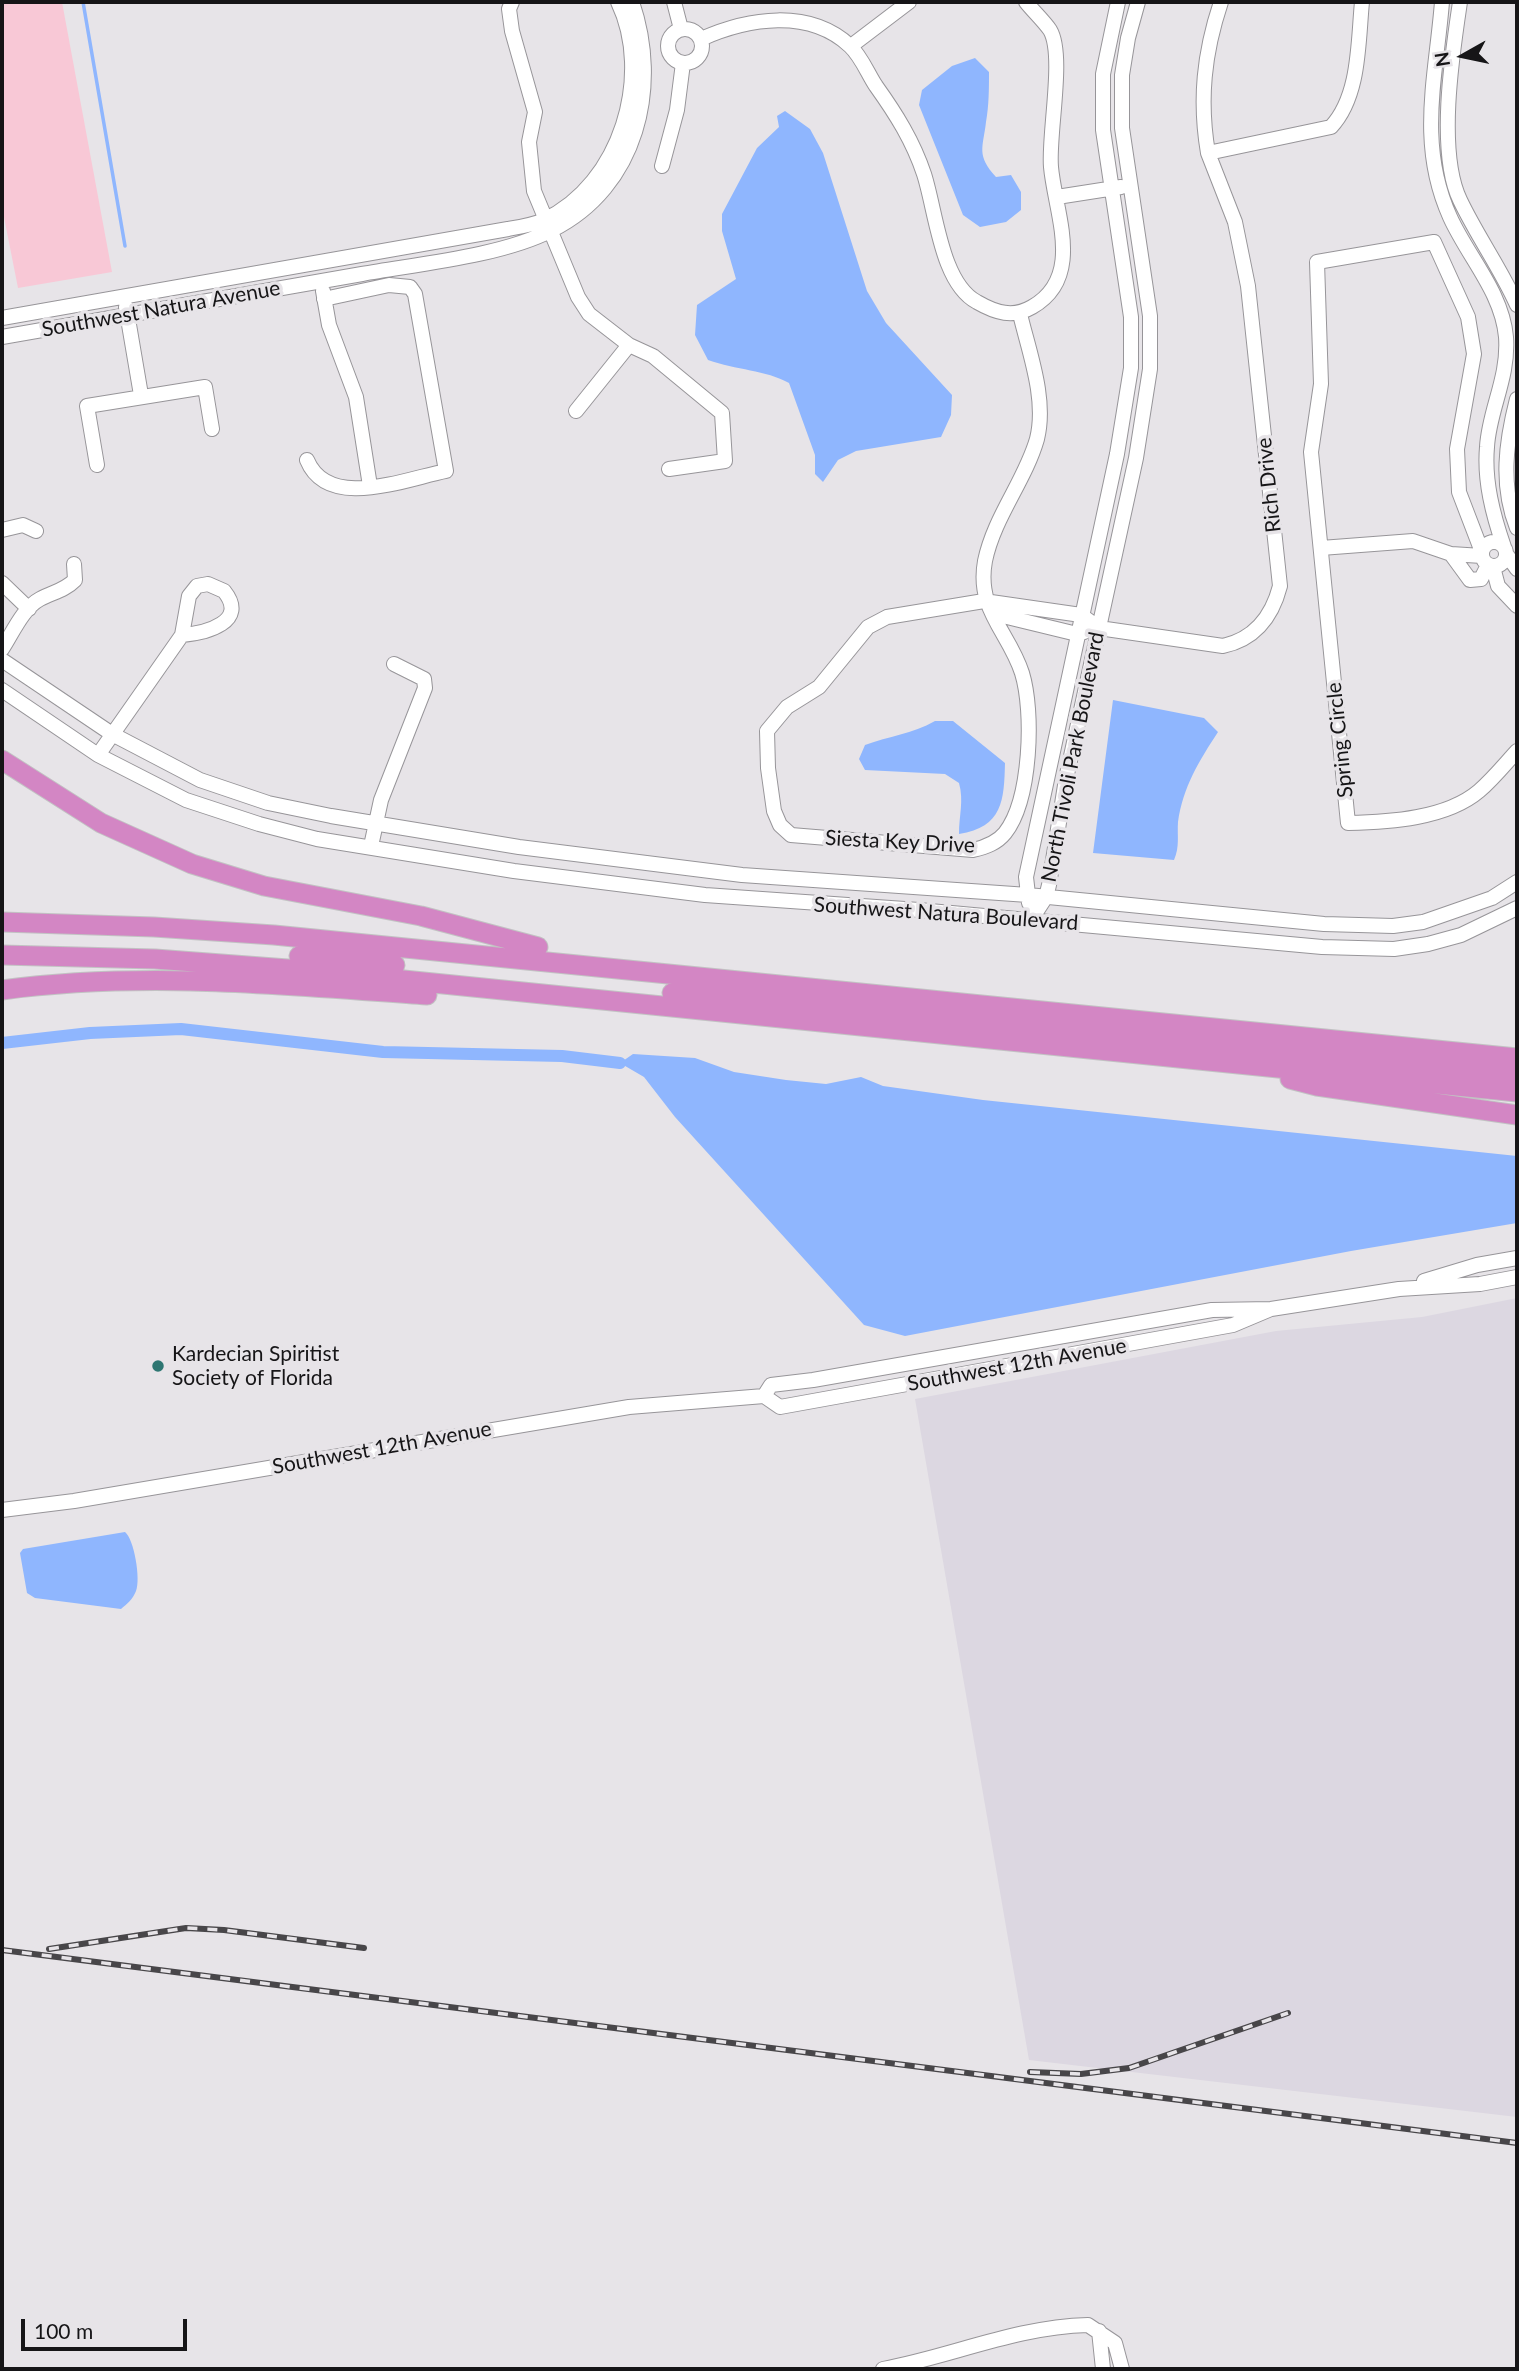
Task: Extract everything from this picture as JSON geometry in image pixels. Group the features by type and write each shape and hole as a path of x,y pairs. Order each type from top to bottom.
{"highway":[{"path":"2,760 101,823 192,864 264,887 421,916 538,947"},
{"path":"2,909 234,918 1517,1045"},
{"path":"2,922 274,934 1517,1058"},
{"path":"2,942 168,947 337,960 1517,1077"},
{"path":"2,955 233,964 1517,1092"},
{"path":"2,990 62,983 161,979 434,996 502,989"},
{"path":"1235,1064 1317,1086 1517,1115"}],"street":[{"path":"512,2 509,9 512,31 535,112 529,142 534,191 578,296 589,314 629,345 653,356 722,413 725,461 669,469"},
{"name":"Southwest Natura Avenue","path":"618,2 628,27 633,66 627,136"},
{"name":"Southwest Natura Avenue","path":"2,337 508,246 550,225 598,195 614,173 645,96 644,43 632,2"},
{"path":"674,2 681,29"},
{"path":"851,46 909,2"},
{"path":"701,39 723,29 783,19 816,24 851,46 908,133 924,173 957,285 977,302 996,311 1020,314 1036,304 1060,278 1065,252 1051,166 1055,58 1051,32 1026,2"},
{"path":"1116,2 1137,6"},
{"name":"North Tivoli Park Boulevard","path":"1031,920 1026,879 1119,438 1131,368 1131,317 1114,188 1103,130 1103,74 1116,2"},
{"name":"Rich Drive","path":"1081,615 1099,628 1223,646 1243,642 1264,623 1275,606 1280,586 1248,286 1235,222 1208,153 1202,117 1203,80 1209,37 1221,2"},
{"path":"1208,153 1331,127 1342,115 1351,88 1362,2"},
{"path":"1442,2 1430,96 1430,142 1444,201 1458,232 1511,322"},
{"path":"1460,2 1451,85 1449,159 1460,200 1517,307 1506,339 1502,390 1487,446 1492,506 1517,569"},
{"name":"North Tivoli Park Boulevard","path":"1031,920 1046,897 1079,720 1139,441 1150,369 1150,316 1133,185 1122,128 1122,75 1137,6"},
{"path":"681,29 695,32 701,39 702,49 697,58 683,63 672,58 668,47 671,36 681,29"},
{"path":"662,166 677,110 683,63"},
{"path":"1057,197 1133,185"},
{"name":"Southwest Natura Avenue","path":"2,318 508,229 550,225"},
{"name":"Spring Circle","path":"1475,225 1434,243 1317,262 1321,384 1311,452 1348,823 1394,822 1437,811 1478,792 1517,751"},
{"path":"1434,243 1468,317 1474,354 1457,449 1459,492 1498,586 1517,606"},
{"path":"317,263 329,325 356,397 370,486"},
{"path":"307,460 317,479 340,489 446,471 415,294 410,287 401,285 324,299"},
{"path":"124,296 141,395"},
{"name":"Siesta Key Drive","path":"985,601 887,617 868,627 820,687 775,718 768,731 768,768 774,811 780,825 791,835 974,850 991,845 1004,834 1016,816 1027,760 1030,714 1022,672 985,601 985,561 1037,439 1040,413 1020,314"},
{"path":"576,411 629,345"},
{"path":"97,465 87,406 141,395 205,387 212,429"},
{"path":"1517,399 1507,439 1506,493 1517,528"},
{"path":"1119,438 1139,441"},
{"path":"2,530 23,525 36,531"},
{"path":"1321,548 1412,541 1451,554 1501,565 1508,549"},
{"path":"1451,554 1469,580 1481,579 1493,542 1508,549"},
{"path":"2,649 39,599 67,589 75,580 74,564"},
{"path":"2,583 29,609"},
{"path":"985,601 1007,617 1077,634 1099,628"},
{"path":"985,601 1081,615"},
{"path":"98,755 182,635"},
{"name":"Southwest Natura Boulevard","path":"2,660 112,734 200,780 257,799 376,824 519,847 742,875 1028,895 1324,924 1393,926 1454,914 1492,898 1517,882"},
{"path":"371,845 380,800 425,688 424,679 394,664"},
{"name":"Southwest Natura Boulevard","path":"2,690 98,755 186,800 317,839 371,845 514,871 655,890 1031,920 1322,947 1394,949 1461,935 1517,908"},
{"path":"1060,716 1079,720"},
{"path":"1043,797 1063,800"},
{"name":"Southwest 12th Avenue","path":"1399,1289 1477,1265 1517,1258"},
{"name":"Southwest 12th Avenue","path":"764,1396 771,1385 813,1380 1212,1310 1271,1309 1399,1289 1480,1284 1517,1277"},
{"name":"Southwest 12th Avenue","path":"2,1510 86,1499 629,1407 764,1396 780,1407 1233,1325 1271,1309"},
{"path":"883,2369 921,2362 1012,2333 1088,2325 1115,2343 1122,2369"},
{"path":"1099,2331 1103,2369"}],"shaded area":[{"path":"2,2 62,2 112,272 18,288 2,207"},
{"path":"1517,1298 1517,2117 1029,2060 915,1399 1276,1331 1422,1317"}],"water":[{"path":"975,58 989,72 983,157 996,177 1011,175 1021,192 1021,210 1006,222 980,227 963,215 919,105 922,90 952,66"},
{"path":"785,111 810,129 823,153 867,291 886,323 952,395 951,415 941,437 856,451 838,460 823,482 815,474 815,455 789,383 771,375 708,360 695,335 697,305 736,279 722,231 722,214 757,148 779,127 777,116"},
{"path":"1113,700 1204,718 1218,732 1198,764 1184,797 1174,860 1093,853"},
{"path":"935,721 953,721 1005,763 1004,789 998,810 985,825 974,830 959,834 959,783 945,774 865,770 859,759 865,745"},
{"path":"633,1054 695,1058 734,1072 786,1080 826,1084 861,1077 883,1086 983,1100 1517,1156 1517,1223 1351,1251 905,1336 864,1325 675,1117 644,1077 620,1063"},
{"path":"125,1532 134,1551 137,1585 133,1596 121,1609 35,1598 27,1593 20,1553 23,1549"}],"waterway":[{"path":"83,2 125,246"},
{"path":"2,1043 90,1033 181,1029 383,1052 562,1056 620,1063"}],"railway":[{"path":"49,1949 186,1928 224,1930 364,1948"},
{"path":"2,1950 1517,2143"},
{"path":"1030,2072 1081,2074 1129,2068 1288,2013"}],"place":[{"name":"Kardecian Spiritist Society of Florida","path":"158,1366"}]}
